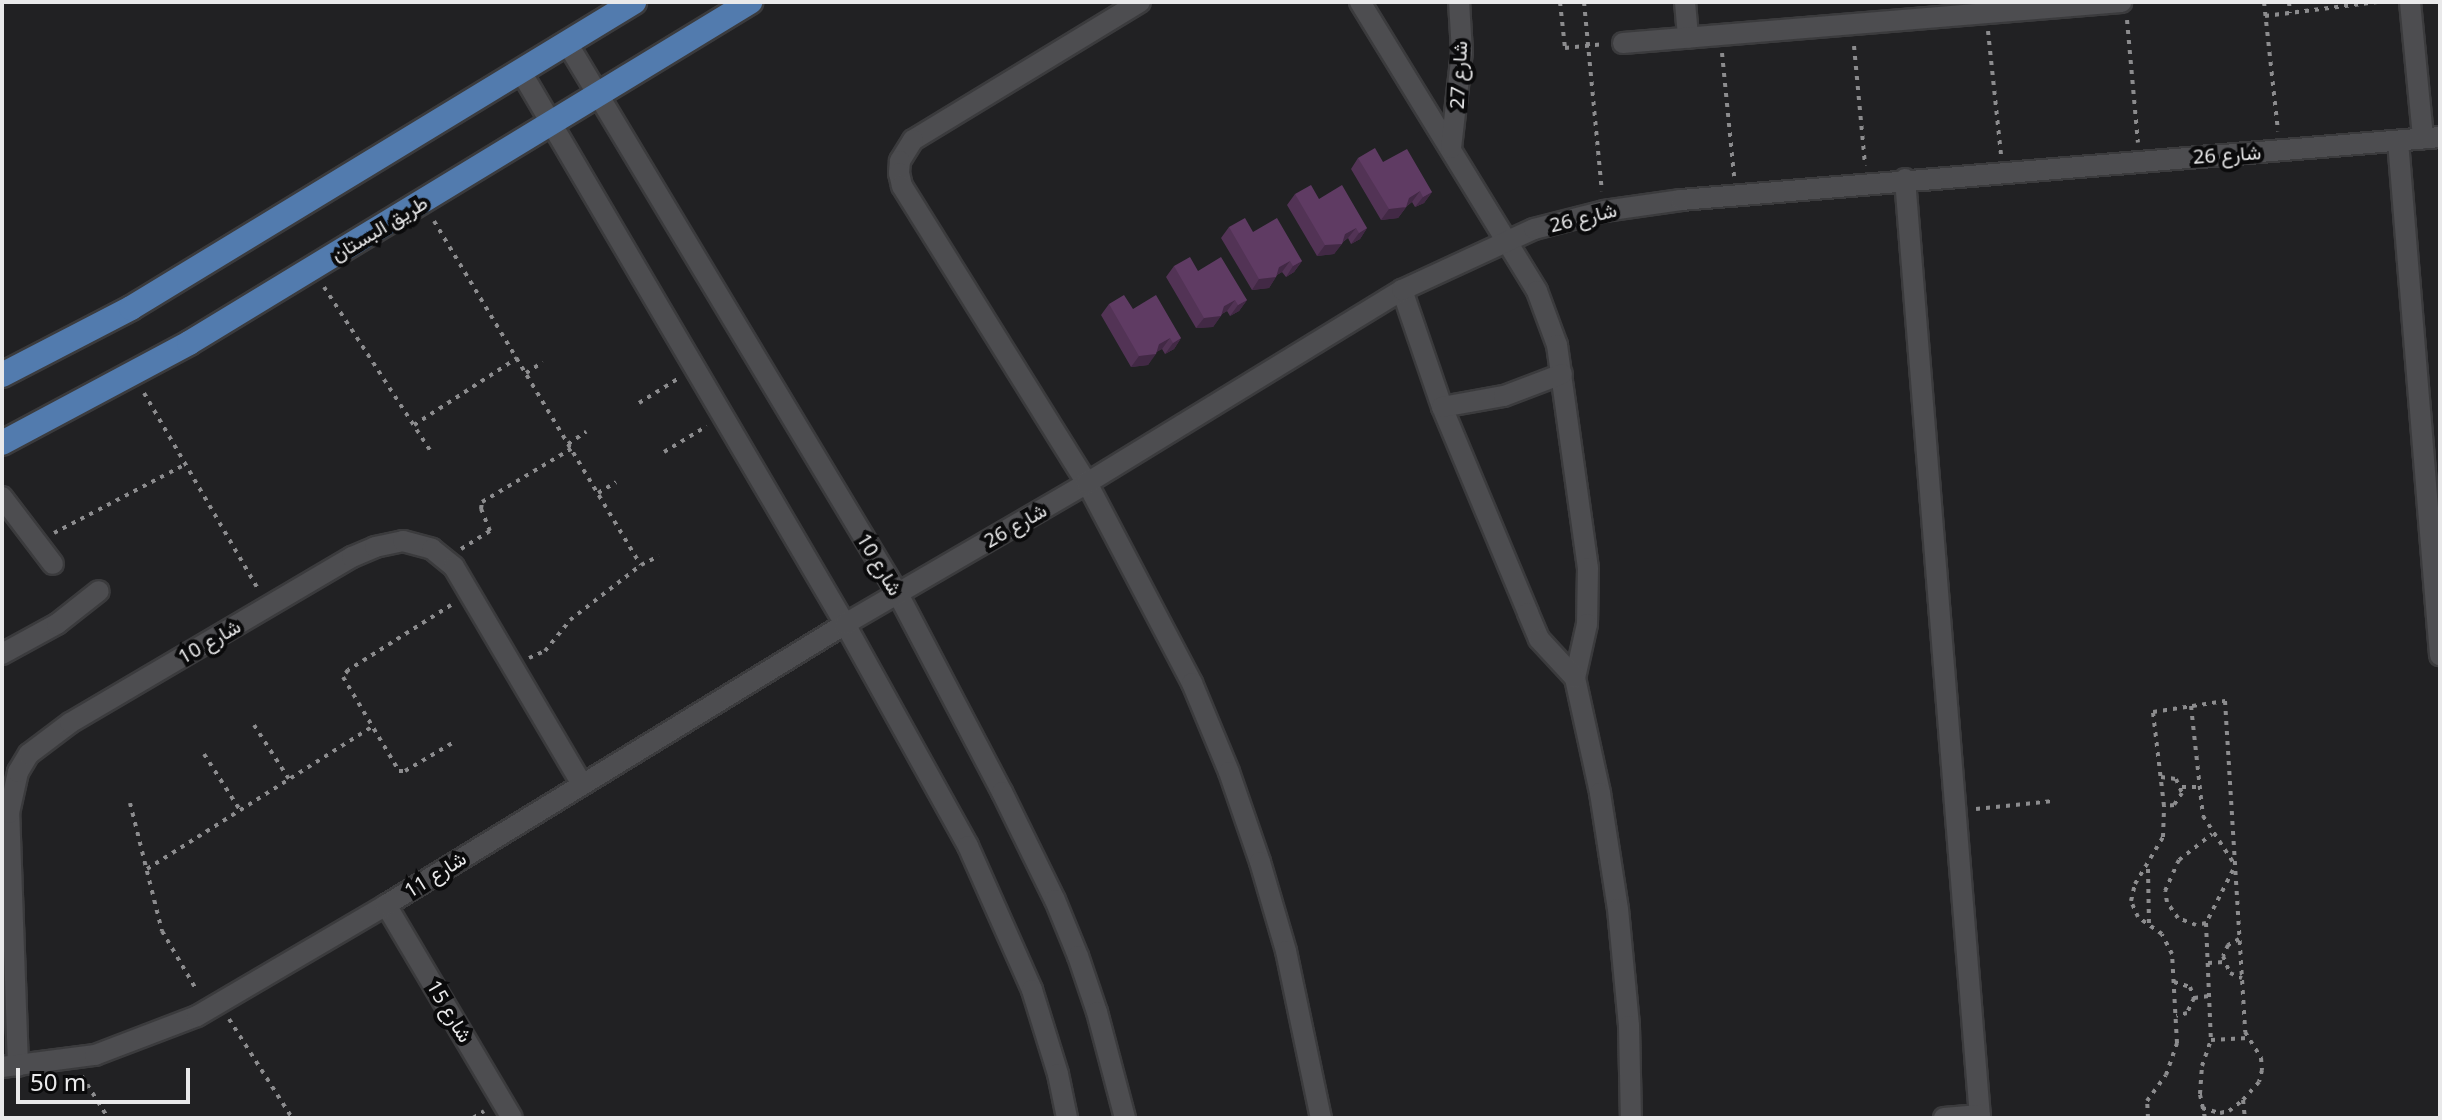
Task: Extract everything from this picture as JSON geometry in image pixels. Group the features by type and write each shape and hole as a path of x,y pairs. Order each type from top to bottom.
{"main road":[{"path":"2,375 131,308 634,2"},
{"name":"طريق البستان","path":"2,443 133,374 423,202 750,2"}],"street":[{"path":"1140,2 913,140 900,161 902,186 1087,483 1178,655 1229,772 1286,951 1321,1118"},
{"path":"1360,2 1507,240 1548,317 1562,374 1588,568 1587,624 1575,678 1600,793 1618,909 1629,1026 1631,1118"},
{"name":"شارع 27","path":"1451,148 1462,52 1459,2"},
{"path":"1685,2 1688,38"},
{"path":"2410,2 2432,138"},
{"path":"1623,43 1852,24 1923,10 1986,13 2124,10"},
{"name":"شارع 10","path":"567,43 898,594 1055,900 1097,1012 1125,1118"},
{"path":"520,70 845,624 1001,914 1047,1032 1067,1118"},
{"name":"شارع 26","path":"845,624 1087,483 1402,290 1534,229 1604,211 1736,195 2432,138"},
{"path":"2398,141 2432,456 2440,655"},
{"path":"1905,179 1980,1117 1944,1118"},
{"path":"1402,290 1442,407 1539,639 1575,678"},
{"path":"1442,407 1504,396 1562,374"},
{"path":"2,497 53,564"},
{"name":"شارع 10","path":"10,1067 9,813 18,772 29,754 47,738 352,557 389,542 418,543 445,558"},
{"path":"445,558 470,593 582,784"},
{"path":"2,654 57,624 99,591"},
{"name":"شارع 11","path":"10,1067 72,1059 151,1036 213,1006 386,905 845,624"},
{"name":"شارع 15","path":"386,905 512,1118"}],"path":[{"path":"1560,2 1565,48 1623,43"},
{"path":"1584,2 1604,211"},
{"path":"2264,2 2280,150"},
{"path":"2289,2 2290,13"},
{"path":"2265,16 2377,2"},
{"path":"2124,10 2139,161"},
{"path":"1986,13 2003,171"},
{"path":"1852,24 1867,182"},
{"path":"1721,35 1736,195"},
{"path":"423,202 641,565"},
{"path":"311,269 431,452"},
{"path":"414,425 517,358"},
{"path":"526,373 543,362"},
{"path":"639,403 695,368"},
{"path":"133,374 268,606"},
{"path":"664,452 723,417"},
{"path":"445,558 490,531 481,509 482,502 570,447 586,432"},
{"path":"37,542 186,464"},
{"path":"598,493 616,482"},
{"path":"512,665 545,651 570,620 641,565 659,556"},
{"path":"454,742 401,771 344,683 346,671 470,593"},
{"path":"2148,1118 2146,1109 2150,1094 2174,1060 2177,1043 2174,982 2168,943 2138,917 2131,901 2135,884 2148,867 2163,837 2164,806 2153,712 2225,701 2248,1038 2256,1047 2262,1070 2259,1082 2229,1111 2220,1113 2202,1108"},
{"path":"2191,706 2203,816 2234,864"},
{"path":"254,725 289,779"},
{"path":"147,869 372,727"},
{"path":"204,754 240,810"},
{"path":"2161,777 2176,779 2182,787"},
{"path":"2182,787 2200,787"},
{"path":"2164,806 2178,802 2182,787"},
{"path":"1955,812 2053,801"},
{"path":"130,803 162,931 292,1118"},
{"path":"2206,923 2196,925 2178,918 2167,902 2165,891 2167,879 2179,860 2213,834"},
{"path":"2205,1118 2202,1108 2202,1066 2211,1040 2206,923 2234,864"},
{"path":"2148,867 2149,925"},
{"path":"2239,939 2228,945 2224,962 2230,973 2242,978"},
{"path":"2208,963 2224,962"},
{"path":"2174,982 2190,987 2194,998 2187,1013 2176,1016"},
{"path":"2194,998 2209,996"},
{"path":"2211,1040 2248,1038"},
{"path":"72,1059 108,1118"},
{"path":"2243,1100 2245,1118"}],"building":[{"path":"1375,148 1383,162 1407,149 1432,192 1423,197 1420,191 1409,198 1406,207 1389,209 1358,158"},
{"path":"1311,185 1319,199 1342,185 1367,228 1359,233 1356,228 1345,234 1342,244 1325,245 1295,194"},
{"path":"1245,218 1253,232 1277,218 1302,261 1293,266 1290,261 1279,267 1276,277 1259,279 1229,227"},
{"path":"1190,257 1198,271 1221,257 1247,300 1238,305 1235,300 1224,306 1221,316 1204,318 1174,266"},
{"path":"1124,295 1133,309 1156,295 1181,338 1173,343 1170,338 1159,344 1156,354 1139,356 1109,304"}]}
